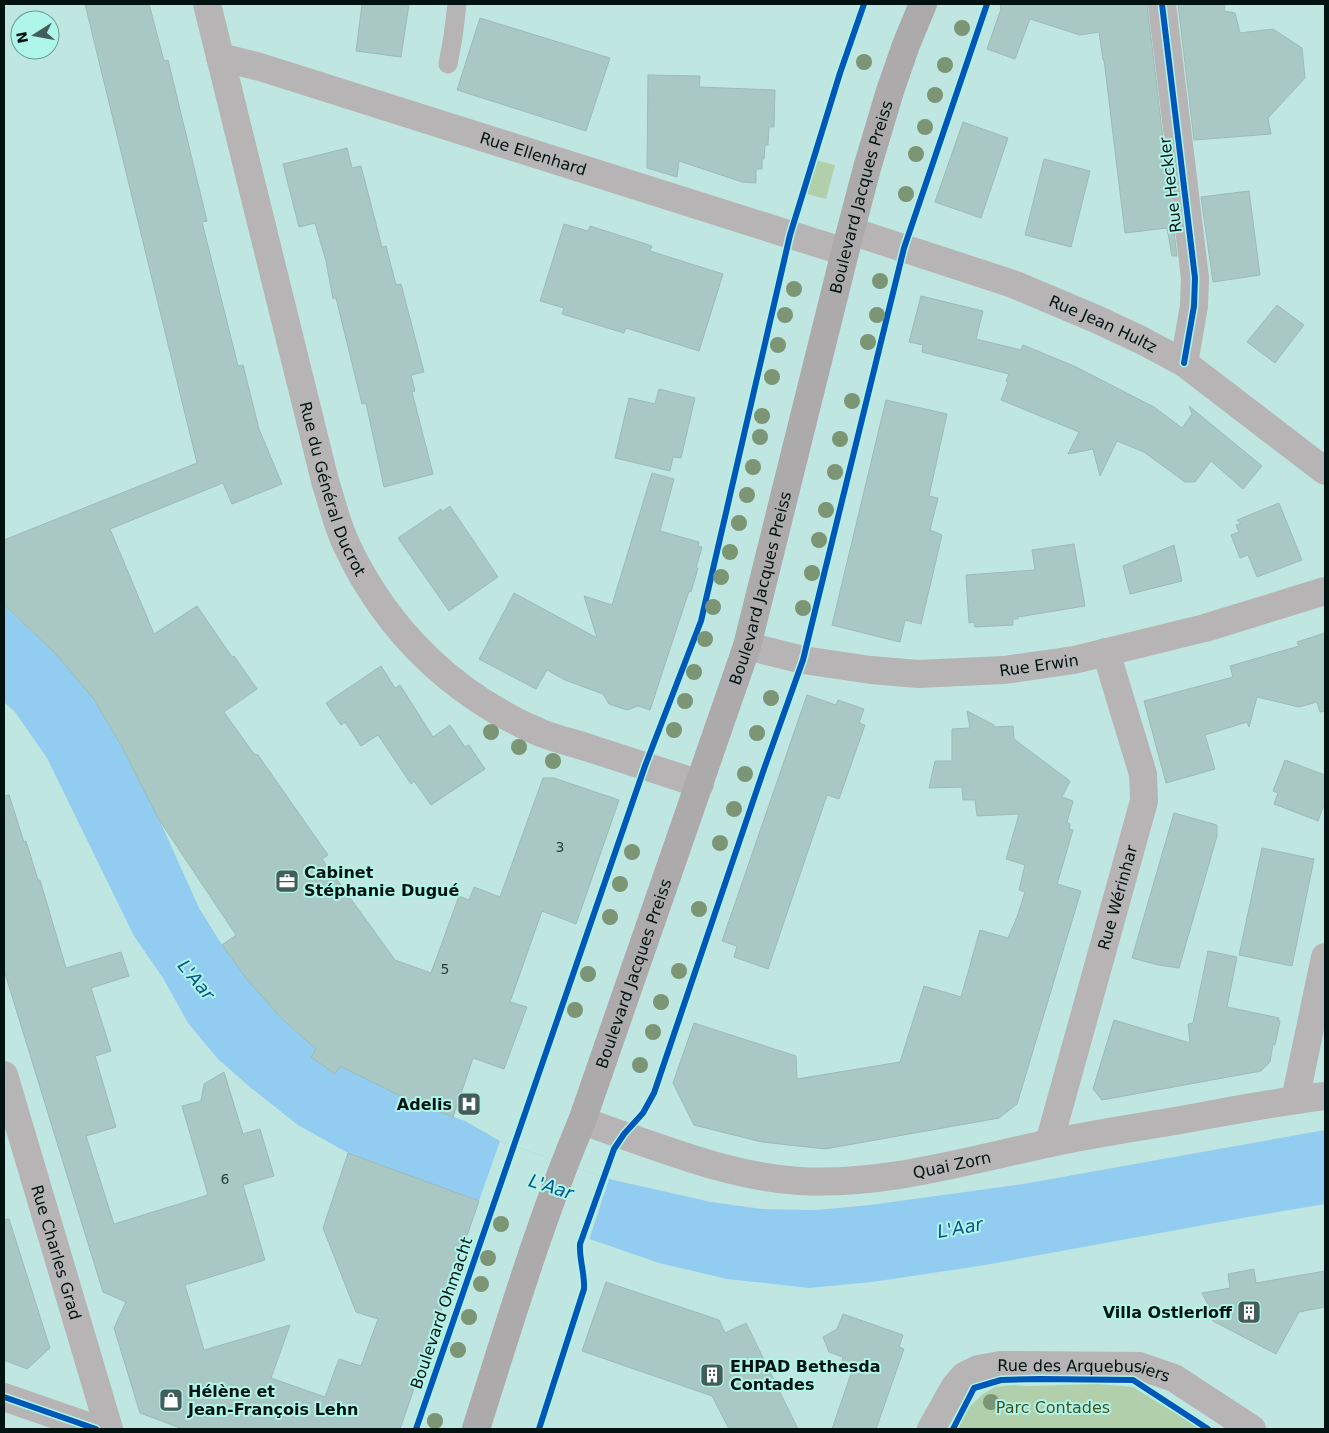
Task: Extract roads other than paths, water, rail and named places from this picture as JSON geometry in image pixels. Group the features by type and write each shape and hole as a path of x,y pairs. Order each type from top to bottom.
{"main road":[{"name":"Boulevard Jacques Preiss","path":"476,1429 543,1223 582,1121 747,646 867,168 890,91 923,4"}],"street":[{"name":"Rue du Général Ducrot","path":"207,4 325,481 346,544 370,589 391,620 422,654 453,681 492,707 542,733 700,784"},
{"name":"Rue Heckler","path":"1162,4 1195,278 1194,306 1184,363"},
{"name":"Rue Ellenhard","path":"220,57 260,67 848,242"},
{"name":"Rue Jean Hultz","path":"848,242 1021,287 1096,318 1184,363 1325,471"},
{"name":"Rue Erwin","path":"747,646 803,660 838,666 918,674 1004,670 1074,660 1205,628 1325,591"},
{"name":"Rue Wérinhar","path":"1049,1143 1144,801 1143,774 1106,652"},
{"path":"1295,1100 1325,957"},
{"name":"Rue Charles Grad","path":"4,1075 109,1429"},
{"name":"Quai Zorn","path":"582,1121 728,1169 764,1177 799,1180 855,1180 901,1174 1049,1143 1325,1096"},
{"name":"Rue des Arquebusiers","path":"931,1429 954,1388 964,1376 978,1369 1001,1365 1139,1366 1174,1378 1252,1429"},
{"path":"4,1396 96,1429"}],"lane":[{"path":"448,64 454,37 457,4"}],"water":[{"name":"L'Aar","path":"4,606 54,652 93,698 121,745 159,819 199,908 222,945 246,978 281,1018 316,1049 413,1102 465,1121 500,1141 609,1179 711,1202 762,1209 816,1210 870,1205 1023,1184 1325,1130 1325,1204 979,1266 872,1282 809,1288 727,1279 659,1263 405,1175 348,1153 298,1125 251,1088 218,1059 188,1023 163,978 134,936 47,758 15,712 4,702"}],"place":[{"name":"Cabinet Stéphanie Dugué","path":"287,881"},
{"name":"Adelis","path":"469,1104"},
{"name":"Villa Ostlerloff","path":"1249,1312"},
{"name":"EHPAD Bethesda Contades","path":"712,1375"},
{"name":"Hélène et Jean-François Lehn","path":"171,1400"}],"park label":[{"name":"Parc Contades","path":"1053,1407"}]}
